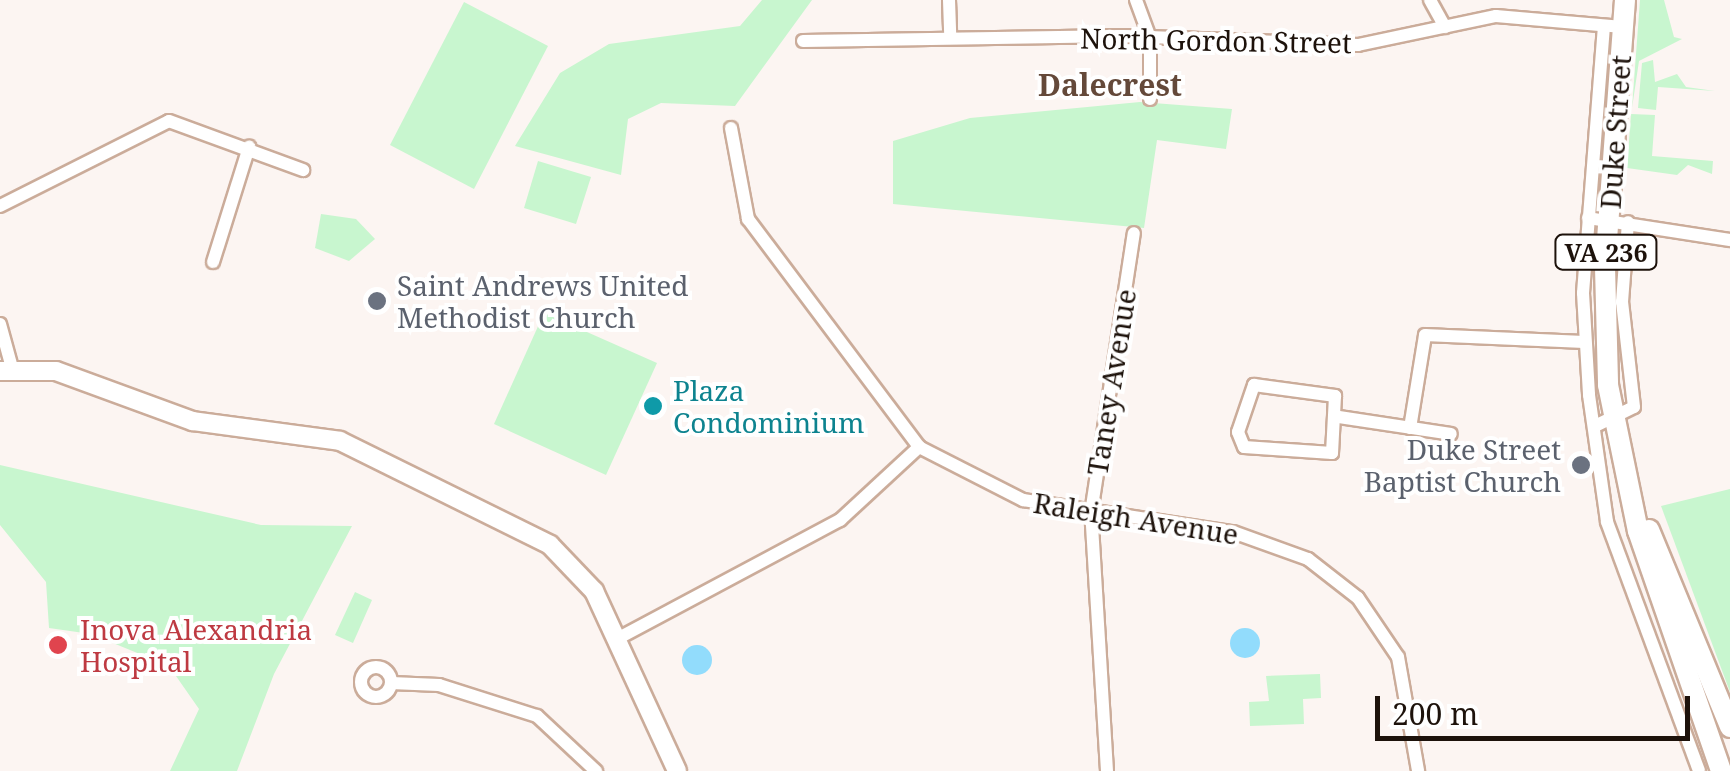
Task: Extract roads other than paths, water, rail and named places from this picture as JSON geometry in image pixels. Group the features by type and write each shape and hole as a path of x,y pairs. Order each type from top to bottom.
{"main road":[{"name":"Duke Street","path":"1626,0 1614,27 1604,423 1730,727"},
{"name":"Duke Street","path":"1634,502 1721,771"}],"street":[{"path":"949,0 950,38"},
{"path":"1136,0 1150,38 1150,99"},
{"path":"1430,0 1445,27"},
{"name":"North Gordon Street","path":"803,41 1150,38 1358,44 1496,16 1614,27"},
{"path":"0,206 150,124 190,124 302,170"},
{"name":"Raleigh Avenue","path":"731,128 748,219 918,447 1011,496 1091,513 1233,532 1330,573 1398,657 1418,771"},
{"path":"213,262 249,147"},
{"path":"1699,771 1607,522 1604,423 1584,342 1608,220 1730,240"},
{"name":"Taney Avenue","path":"1107,771 1091,513 1134,233"},
{"path":"0,324 6,370 70,375 206,424 342,442 550,545 588,582 678,771"},
{"path":"1410,428 1425,335 1584,342"},
{"path":"1254,385 1335,396 1340,418 1323,458 1246,448 1239,438 1245,392 1254,385"},
{"path":"1340,418 1451,434"},
{"path":"617,639 828,527 918,447"},
{"path":"390,683 439,684 537,716 596,771"}],"water":[{"path":"1245,628 1256,632 1260,643 1256,654 1245,658 1234,654 1230,643 1234,632"},
{"path":"697,645 708,649 712,660 708,671 697,675 686,671 682,660 686,649"}],"place":[{"name":"Saint Andrews United Methodist Church","path":"377,301"},
{"name":"Plaza Condominium","path":"653,406"},
{"name":"Duke Street Baptist Church","path":"1581,465"},
{"name":"Inova Alexandria Hospital","path":"58,645"}],"district":[{"name":"Dalecrest","path":"1110,85"}]}
